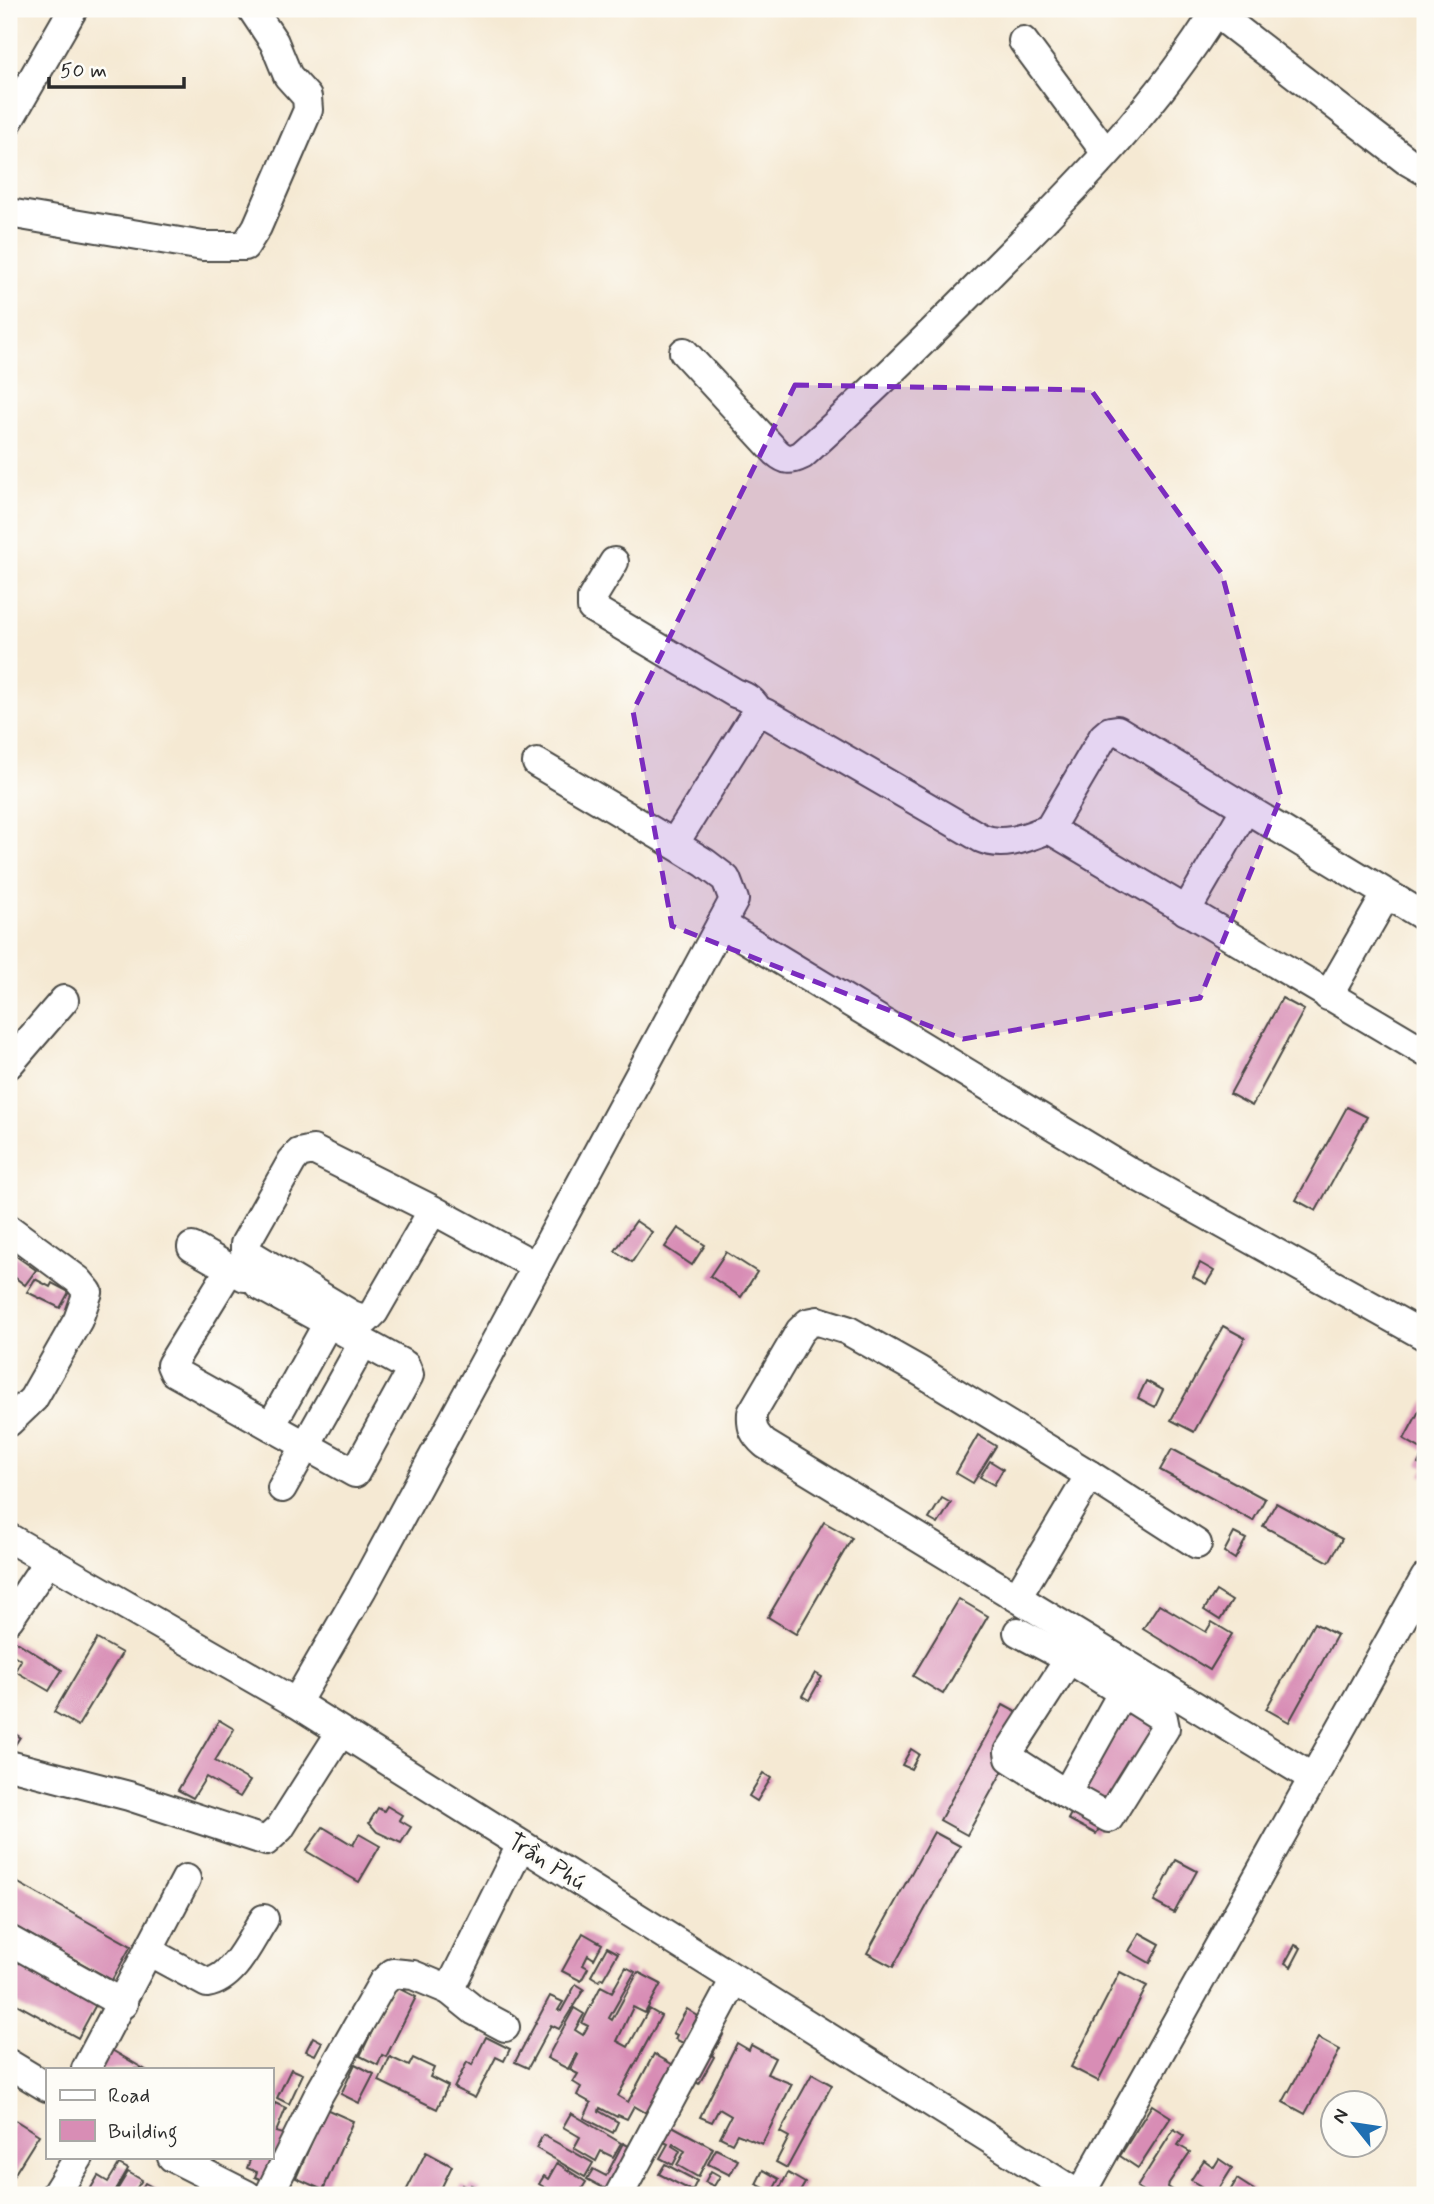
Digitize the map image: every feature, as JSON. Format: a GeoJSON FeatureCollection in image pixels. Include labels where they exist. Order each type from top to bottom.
{"type":"FeatureCollection","features":[{"type":"Feature","properties":{"kind":"street"},"geometry":{"type":"LineString","coordinates":[[9,120],[73,9]]}},
{"type":"Feature","properties":{"kind":"street"},"geometry":{"type":"LineString","coordinates":[[9,213],[203,246],[245,246],[257,227],[308,110],[309,102],[304,92],[288,76],[274,43],[252,9]]}},
{"type":"Feature","properties":{"kind":"street"},"geometry":{"type":"LineString","coordinates":[[684,352],[776,452],[784,459],[793,460],[817,441],[971,293],[1059,204],[1173,73],[1216,10],[1406,160],[1425,171]]}},
{"type":"Feature","properties":{"kind":"street"},"geometry":{"type":"LineString","coordinates":[[1023,41],[1106,153]]}},
{"type":"Feature","properties":{"kind":"street"},"geometry":{"type":"LineString","coordinates":[[614,562],[592,598],[592,608],[752,701],[759,713]]}},
{"type":"Feature","properties":{"kind":"street"},"geometry":{"type":"LineString","coordinates":[[674,844],[751,720],[759,713],[765,713],[990,842],[1012,841],[1049,829],[1103,737],[1117,730],[1425,918]]}},
{"type":"Feature","properties":{"kind":"street"},"geometry":{"type":"LineString","coordinates":[[296,1703],[362,1589],[734,900],[726,879],[705,863],[537,763]]}},
{"type":"Feature","properties":{"kind":"street"},"geometry":{"type":"LineString","coordinates":[[1186,911],[1246,808]]}},
{"type":"Feature","properties":{"kind":"street"},"geometry":{"type":"LineString","coordinates":[[1049,829],[1425,1052]]}},
{"type":"Feature","properties":{"kind":"street"},"geometry":{"type":"LineString","coordinates":[[1328,996],[1386,895]]}},
{"type":"Feature","properties":{"kind":"street"},"geometry":{"type":"LineString","coordinates":[[721,924],[1130,1171],[1425,1336]]}},
{"type":"Feature","properties":{"kind":"street"},"geometry":{"type":"LineString","coordinates":[[9,1064],[64,1000]]}},
{"type":"Feature","properties":{"kind":"street"},"geometry":{"type":"LineString","coordinates":[[230,1269],[171,1365],[174,1372],[355,1473],[409,1374],[405,1365],[265,1276],[245,1251],[245,1244],[292,1161],[299,1153],[313,1150],[433,1210],[536,1266]]}},
{"type":"Feature","properties":{"kind":"street"},"geometry":{"type":"LineString","coordinates":[[336,1320],[366,1320],[374,1312],[433,1210]]}},
{"type":"Feature","properties":{"kind":"street"},"geometry":{"type":"LineString","coordinates":[[9,1228],[78,1280],[88,1292],[78,1320],[33,1399],[9,1422]]}},
{"type":"Feature","properties":{"kind":"street"},"geometry":{"type":"LineString","coordinates":[[192,1247],[230,1269],[265,1276]]}},
{"type":"Feature","properties":{"kind":"street"},"geometry":{"type":"LineString","coordinates":[[271,1426],[336,1320]]}},
{"type":"Feature","properties":{"kind":"street"},"geometry":{"type":"LineString","coordinates":[[282,1488],[306,1446],[336,1320]]}},
{"type":"Feature","properties":{"kind":"street"},"geometry":{"type":"LineString","coordinates":[[1069,1659],[1009,1752],[1010,1758],[1109,1818],[1165,1728],[1163,1718],[1129,1682],[1017,1598],[765,1444],[754,1434],[751,1426],[752,1413],[800,1331],[808,1323],[828,1322],[847,1330],[918,1370],[1197,1544]]}},
{"type":"Feature","properties":{"kind":"street"},"geometry":{"type":"LineString","coordinates":[[1017,1598],[1090,1475]]}},
{"type":"Feature","properties":{"kind":"street","name":"Trần Phú"},"geometry":{"type":"LineString","coordinates":[[9,1538],[296,1703],[1080,2195]]}},
{"type":"Feature","properties":{"kind":"street"},"geometry":{"type":"LineString","coordinates":[[9,1619],[49,1560]]}},
{"type":"Feature","properties":{"kind":"street"},"geometry":{"type":"LineString","coordinates":[[1080,2195],[1425,1578]]}},
{"type":"Feature","properties":{"kind":"street"},"geometry":{"type":"LineString","coordinates":[[1018,1632],[1069,1659],[1129,1682],[1314,1778]]}},
{"type":"Feature","properties":{"kind":"street"},"geometry":{"type":"LineString","coordinates":[[1066,1794],[1129,1682]]}},
{"type":"Feature","properties":{"kind":"street"},"geometry":{"type":"LineString","coordinates":[[9,1765],[129,1796],[266,1841],[280,1828],[341,1732]]}},
{"type":"Feature","properties":{"kind":"street"},"geometry":{"type":"LineString","coordinates":[[449,1990],[521,1845]]}},
{"type":"Feature","properties":{"kind":"street"},"geometry":{"type":"LineString","coordinates":[[87,2068],[186,1879]]}},
{"type":"Feature","properties":{"kind":"street"},"geometry":{"type":"LineString","coordinates":[[148,1951],[207,1983],[218,1981],[235,1964],[264,1919]]}},
{"type":"Feature","properties":{"kind":"street"},"geometry":{"type":"LineString","coordinates":[[9,1940],[122,2004]]}},
{"type":"Feature","properties":{"kind":"street"},"geometry":{"type":"LineString","coordinates":[[269,2195],[319,2094],[383,1982],[393,1973],[413,1975],[449,1990],[475,2011],[505,2027]]}},
{"type":"Feature","properties":{"kind":"street"},"geometry":{"type":"LineString","coordinates":[[619,2195],[735,1979]]}},
{"type":"Feature","properties":{"kind":"street"},"geometry":{"type":"LineString","coordinates":[[9,2064],[46,2086]]}},
{"type":"Feature","properties":{"kind":"street"},"geometry":{"type":"LineString","coordinates":[[55,2195],[78,2158]]}},
{"type":"Feature","properties":{"kind":"street"},"geometry":{"type":"LineString","coordinates":[[174,2158],[247,2195]]}},
{"type":"Feature","properties":{"kind":"highlighted area"},"geometry":{"type":"Polygon","coordinates":[[[795,385],[1091,390],[1222,574],[1281,797],[1200,998],[963,1039],[672,926],[633,711],[795,385]]]}},
{"type":"Feature","properties":{"kind":"building"},"geometry":{"type":"Polygon","coordinates":[[[1282,998],[1304,1010],[1252,1106],[1230,1094],[1282,998]]]}},
{"type":"Feature","properties":{"kind":"building"},"geometry":{"type":"Polygon","coordinates":[[[1347,1107],[1367,1117],[1316,1211],[1296,1200],[1347,1107]]]}},
{"type":"Feature","properties":{"kind":"building"},"geometry":{"type":"Polygon","coordinates":[[[636,1221],[652,1232],[632,1262],[615,1251],[636,1221]]]}},
{"type":"Feature","properties":{"kind":"building"},"geometry":{"type":"Polygon","coordinates":[[[678,1228],[705,1245],[692,1265],[665,1247],[678,1228]]]}},
{"type":"Feature","properties":{"kind":"building"},"geometry":{"type":"Polygon","coordinates":[[[726,1252],[757,1272],[741,1297],[710,1276],[726,1252]]]}},
{"type":"Feature","properties":{"kind":"building"},"geometry":{"type":"Polygon","coordinates":[[[13,1254],[36,1270],[25,1285],[9,1273],[9,1260],[13,1254]]]}},
{"type":"Feature","properties":{"kind":"building"},"geometry":{"type":"Polygon","coordinates":[[[1200,1263],[1214,1271],[1206,1284],[1193,1277],[1200,1263]]]}},
{"type":"Feature","properties":{"kind":"building"},"geometry":{"type":"Polygon","coordinates":[[[35,1279],[50,1287],[52,1283],[69,1292],[60,1308],[27,1292],[35,1279]]]}},
{"type":"Feature","properties":{"kind":"building"},"geometry":{"type":"Polygon","coordinates":[[[1223,1326],[1245,1338],[1194,1432],[1171,1420],[1223,1326]]]}},
{"type":"Feature","properties":{"kind":"building"},"geometry":{"type":"Polygon","coordinates":[[[1146,1381],[1163,1390],[1155,1407],[1138,1398],[1146,1381]]]}},
{"type":"Feature","properties":{"kind":"building"},"geometry":{"type":"Polygon","coordinates":[[[1425,1400],[1425,1451],[1404,1439],[1425,1400]]]}},
{"type":"Feature","properties":{"kind":"building"},"geometry":{"type":"Polygon","coordinates":[[[978,1435],[996,1446],[973,1483],[956,1473],[978,1435]]]}},
{"type":"Feature","properties":{"kind":"building"},"geometry":{"type":"Polygon","coordinates":[[[1172,1449],[1265,1499],[1253,1521],[1160,1470],[1172,1449]]]}},
{"type":"Feature","properties":{"kind":"building"},"geometry":{"type":"Polygon","coordinates":[[[1422,1455],[1425,1456],[1425,1467],[1418,1464],[1422,1455]]]}},
{"type":"Feature","properties":{"kind":"building"},"geometry":{"type":"Polygon","coordinates":[[[990,1461],[1003,1469],[994,1485],[980,1477],[990,1461]]]}},
{"type":"Feature","properties":{"kind":"building"},"geometry":{"type":"Polygon","coordinates":[[[942,1498],[951,1503],[938,1524],[929,1519],[942,1498]]]}},
{"type":"Feature","properties":{"kind":"building"},"geometry":{"type":"Polygon","coordinates":[[[1276,1503],[1342,1539],[1329,1562],[1263,1526],[1276,1503]]]}},
{"type":"Feature","properties":{"kind":"building"},"geometry":{"type":"Polygon","coordinates":[[[824,1522],[852,1538],[796,1634],[768,1617],[824,1522]]]}},
{"type":"Feature","properties":{"kind":"building"},"geometry":{"type":"Polygon","coordinates":[[[1234,1533],[1246,1539],[1235,1559],[1224,1552],[1234,1533]]]}},
{"type":"Feature","properties":{"kind":"building"},"geometry":{"type":"Polygon","coordinates":[[[1216,1591],[1232,1601],[1220,1620],[1204,1610],[1216,1591]]]}},
{"type":"Feature","properties":{"kind":"building"},"geometry":{"type":"Polygon","coordinates":[[[959,1599],[988,1616],[943,1694],[913,1676],[959,1599]]]}},
{"type":"Feature","properties":{"kind":"building"},"geometry":{"type":"Polygon","coordinates":[[[1159,1604],[1206,1632],[1212,1622],[1232,1634],[1210,1670],[1143,1629],[1159,1604]]]}},
{"type":"Feature","properties":{"kind":"building"},"geometry":{"type":"Polygon","coordinates":[[[1314,1623],[1337,1635],[1289,1722],[1266,1709],[1314,1623]]]}},
{"type":"Feature","properties":{"kind":"building"},"geometry":{"type":"Polygon","coordinates":[[[9,1637],[62,1670],[49,1691],[15,1671],[21,1660],[9,1652],[9,1637]]]}},
{"type":"Feature","properties":{"kind":"building"},"geometry":{"type":"Polygon","coordinates":[[[97,1639],[122,1653],[78,1726],[54,1712],[97,1639]]]}},
{"type":"Feature","properties":{"kind":"building"},"geometry":{"type":"Polygon","coordinates":[[[815,1673],[822,1677],[809,1700],[802,1696],[815,1673]]]}},
{"type":"Feature","properties":{"kind":"building"},"geometry":{"type":"Polygon","coordinates":[[[1134,1700],[1162,1716],[1096,1834],[1068,1819],[1134,1700]]]}},
{"type":"Feature","properties":{"kind":"building"},"geometry":{"type":"Polygon","coordinates":[[[1003,1705],[1031,1720],[967,1835],[940,1820],[1003,1705]]]}},
{"type":"Feature","properties":{"kind":"building"},"geometry":{"type":"Polygon","coordinates":[[[219,1720],[234,1729],[215,1761],[250,1781],[240,1797],[206,1777],[193,1798],[178,1790],[219,1720]]]}},
{"type":"Feature","properties":{"kind":"building"},"geometry":{"type":"Polygon","coordinates":[[[9,1730],[20,1737],[13,1748],[9,1745],[9,1730]]]}},
{"type":"Feature","properties":{"kind":"building"},"geometry":{"type":"Polygon","coordinates":[[[911,1749],[919,1754],[911,1769],[902,1765],[911,1749]]]}},
{"type":"Feature","properties":{"kind":"building"},"geometry":{"type":"Polygon","coordinates":[[[763,1773],[771,1778],[757,1801],[749,1796],[763,1773]]]}},
{"type":"Feature","properties":{"kind":"building"},"geometry":{"type":"Polygon","coordinates":[[[387,1806],[402,1815],[399,1820],[411,1827],[401,1843],[377,1832],[369,1823],[378,1808],[384,1811],[387,1806]]]}},
{"type":"Feature","properties":{"kind":"building"},"geometry":{"type":"Polygon","coordinates":[[[323,1827],[353,1845],[359,1834],[380,1846],[359,1882],[306,1851],[323,1827]]]}},
{"type":"Feature","properties":{"kind":"building"},"geometry":{"type":"Polygon","coordinates":[[[934,1832],[960,1846],[893,1967],[867,1953],[934,1832]]]}},
{"type":"Feature","properties":{"kind":"building"},"geometry":{"type":"Polygon","coordinates":[[[1176,1860],[1197,1871],[1174,1913],[1154,1902],[1176,1860]]]}},
{"type":"Feature","properties":{"kind":"building"},"geometry":{"type":"Polygon","coordinates":[[[13,1880],[131,1946],[112,1980],[9,1923],[9,1888],[13,1880]]]}},
{"type":"Feature","properties":{"kind":"building"},"geometry":{"type":"Polygon","coordinates":[[[583,1933],[602,1944],[594,1959],[588,1955],[583,1965],[588,1968],[581,1981],[562,1971],[583,1933]]]}},
{"type":"Feature","properties":{"kind":"building"},"geometry":{"type":"Polygon","coordinates":[[[1140,1933],[1160,1944],[1150,1963],[1129,1951],[1140,1933]]]}},
{"type":"Feature","properties":{"kind":"building"},"geometry":{"type":"Polygon","coordinates":[[[1295,1945],[1301,1948],[1291,1967],[1285,1963],[1295,1945]]]}},
{"type":"Feature","properties":{"kind":"building"},"geometry":{"type":"Polygon","coordinates":[[[607,1947],[618,1953],[603,1979],[599,1981],[591,1976],[607,1947]]]}},
{"type":"Feature","properties":{"kind":"building"},"geometry":{"type":"Polygon","coordinates":[[[9,1950],[99,1999],[78,2038],[9,2000],[9,1950]]]}},
{"type":"Feature","properties":{"kind":"building"},"geometry":{"type":"Polygon","coordinates":[[[626,1967],[635,1972],[609,2018],[612,2020],[638,1972],[661,1984],[645,2013],[633,2007],[617,2041],[628,2047],[649,2009],[661,2016],[618,2096],[628,2102],[654,2054],[675,2066],[648,2114],[634,2106],[627,2119],[600,2108],[599,2111],[618,2122],[613,2133],[584,2118],[591,2103],[577,2095],[581,2087],[573,2082],[578,2074],[570,2070],[578,2055],[576,2054],[568,2069],[547,2058],[574,2008],[584,2014],[575,2030],[583,2035],[588,2026],[582,2023],[601,1986],[612,1992],[626,1967]]]}},
{"type":"Feature","properties":{"kind":"building"},"geometry":{"type":"Polygon","coordinates":[[[1120,1972],[1147,1986],[1098,2081],[1071,2067],[1120,1972]]]}},
{"type":"Feature","properties":{"kind":"building"},"geometry":{"type":"Polygon","coordinates":[[[576,1984],[584,1989],[559,2029],[551,2025],[528,2068],[515,2062],[550,1996],[563,2002],[558,2010],[561,2011],[576,1984]]]}},
{"type":"Feature","properties":{"kind":"building"},"geometry":{"type":"Polygon","coordinates":[[[394,1986],[416,1997],[386,2057],[382,2055],[378,2065],[360,2056],[394,1986]]]}},
{"type":"Feature","properties":{"kind":"building"},"geometry":{"type":"Polygon","coordinates":[[[687,2009],[698,2016],[683,2043],[675,2039],[677,2035],[673,2033],[687,2009]]]}},
{"type":"Feature","properties":{"kind":"building"},"geometry":{"type":"Polygon","coordinates":[[[715,2031],[723,2035],[699,2084],[686,2077],[715,2031]]]}},
{"type":"Feature","properties":{"kind":"building"},"geometry":{"type":"Polygon","coordinates":[[[313,2037],[322,2042],[315,2055],[306,2051],[313,2037]]]}},
{"type":"Feature","properties":{"kind":"building"},"geometry":{"type":"Polygon","coordinates":[[[486,2037],[510,2049],[504,2061],[496,2057],[475,2098],[454,2088],[467,2062],[472,2065],[486,2037]]]}},
{"type":"Feature","properties":{"kind":"building"},"geometry":{"type":"Polygon","coordinates":[[[1318,2038],[1340,2050],[1305,2114],[1283,2102],[1318,2038]]]}},
{"type":"Feature","properties":{"kind":"building"},"geometry":{"type":"Polygon","coordinates":[[[737,2043],[749,2050],[751,2045],[775,2058],[767,2074],[792,2084],[762,2144],[737,2134],[732,2143],[720,2137],[731,2116],[719,2109],[712,2122],[700,2117],[737,2043]]]}},
{"type":"Feature","properties":{"kind":"building"},"geometry":{"type":"Polygon","coordinates":[[[110,2049],[142,2068],[99,2068],[110,2049]]]}},
{"type":"Feature","properties":{"kind":"building"},"geometry":{"type":"Polygon","coordinates":[[[390,2057],[409,2066],[413,2058],[434,2068],[430,2077],[448,2086],[437,2109],[379,2081],[390,2057]]]}},
{"type":"Feature","properties":{"kind":"building"},"geometry":{"type":"Polygon","coordinates":[[[355,2064],[374,2074],[359,2103],[341,2094],[355,2064]]]}},
{"type":"Feature","properties":{"kind":"building"},"geometry":{"type":"Polygon","coordinates":[[[291,2069],[303,2074],[289,2104],[277,2098],[291,2069]]]}},
{"type":"Feature","properties":{"kind":"building"},"geometry":{"type":"Polygon","coordinates":[[[812,2074],[832,2085],[787,2168],[776,2162],[789,2137],[780,2132],[812,2074]]]}},
{"type":"Feature","properties":{"kind":"building"},"geometry":{"type":"Polygon","coordinates":[[[275,2103],[286,2108],[276,2132],[286,2135],[267,2182],[255,2177],[257,2172],[247,2168],[250,2160],[245,2158],[273,2158],[275,2103]]]}},
{"type":"Feature","properties":{"kind":"building"},"geometry":{"type":"Polygon","coordinates":[[[1152,2105],[1171,2117],[1138,2168],[1120,2156],[1152,2105]]]}},
{"type":"Feature","properties":{"kind":"building"},"geometry":{"type":"Polygon","coordinates":[[[326,2109],[353,2121],[323,2190],[296,2178],[326,2109]]]}},
{"type":"Feature","properties":{"kind":"building"},"geometry":{"type":"Polygon","coordinates":[[[571,2113],[621,2143],[613,2157],[601,2151],[596,2161],[574,2148],[580,2137],[563,2127],[571,2113]]]}},
{"type":"Feature","properties":{"kind":"building"},"geometry":{"type":"Polygon","coordinates":[[[15,2120],[39,2135],[9,2183],[9,2130],[15,2120]]]}},
{"type":"Feature","properties":{"kind":"building"},"geometry":{"type":"Polygon","coordinates":[[[663,2121],[713,2148],[698,2177],[677,2165],[685,2151],[673,2144],[672,2146],[680,2151],[673,2165],[660,2158],[668,2144],[654,2137],[663,2121]]]}},
{"type":"Feature","properties":{"kind":"building"},"geometry":{"type":"Polygon","coordinates":[[[1174,2129],[1184,2136],[1178,2145],[1190,2152],[1169,2183],[1168,2187],[1177,2193],[1151,2195],[1137,2187],[1174,2129]]]}},
{"type":"Feature","properties":{"kind":"building"},"geometry":{"type":"Polygon","coordinates":[[[543,2135],[593,2163],[585,2177],[536,2148],[543,2135]]]}},
{"type":"Feature","properties":{"kind":"building"},"geometry":{"type":"Polygon","coordinates":[[[623,2143],[634,2149],[611,2192],[587,2179],[593,2169],[606,2176],[623,2143]]]}},
{"type":"Feature","properties":{"kind":"building"},"geometry":{"type":"Polygon","coordinates":[[[716,2149],[738,2160],[730,2175],[708,2164],[716,2149]]]}},
{"type":"Feature","properties":{"kind":"building"},"geometry":{"type":"Polygon","coordinates":[[[426,2152],[452,2166],[438,2195],[404,2195],[426,2152]]]}},
{"type":"Feature","properties":{"kind":"building"},"geometry":{"type":"Polygon","coordinates":[[[1219,2159],[1232,2168],[1215,2195],[1191,2180],[1204,2160],[1214,2167],[1219,2159]]]}},
{"type":"Feature","properties":{"kind":"building"},"geometry":{"type":"Polygon","coordinates":[[[557,2163],[586,2182],[578,2195],[573,2192],[571,2195],[552,2195],[554,2193],[539,2184],[544,2176],[548,2179],[557,2163]]]}},
{"type":"Feature","properties":{"kind":"building"},"geometry":{"type":"Polygon","coordinates":[[[119,2164],[128,2169],[113,2195],[88,2193],[98,2176],[108,2182],[119,2164]]]}},
{"type":"Feature","properties":{"kind":"building"},"geometry":{"type":"Polygon","coordinates":[[[665,2164],[697,2181],[692,2191],[659,2174],[665,2164]]]}},
{"type":"Feature","properties":{"kind":"building"},"geometry":{"type":"Polygon","coordinates":[[[763,2170],[779,2179],[772,2192],[756,2184],[763,2170]]]}},
{"type":"Feature","properties":{"kind":"building"},"geometry":{"type":"Polygon","coordinates":[[[711,2171],[720,2176],[714,2186],[705,2182],[711,2171]]]}},
{"type":"Feature","properties":{"kind":"building"},"geometry":{"type":"Polygon","coordinates":[[[128,2172],[142,2180],[132,2195],[114,2195],[128,2172]]]}},
{"type":"Feature","properties":{"kind":"building"},"geometry":{"type":"Polygon","coordinates":[[[788,2173],[805,2183],[798,2195],[776,2195],[788,2173]]]}},
{"type":"Feature","properties":{"kind":"building"},"geometry":{"type":"Polygon","coordinates":[[[1237,2179],[1254,2190],[1250,2195],[1237,2195],[1230,2191],[1237,2179]]]}},
{"type":"Feature","properties":{"kind":"building"},"geometry":{"type":"Polygon","coordinates":[[[145,2183],[163,2193],[162,2195],[138,2195],[145,2183]]]}},
{"type":"Feature","properties":{"kind":"building"},"geometry":{"type":"Polygon","coordinates":[[[462,2185],[469,2189],[471,2185],[480,2189],[477,2195],[456,2195],[462,2185]]]}}]}
